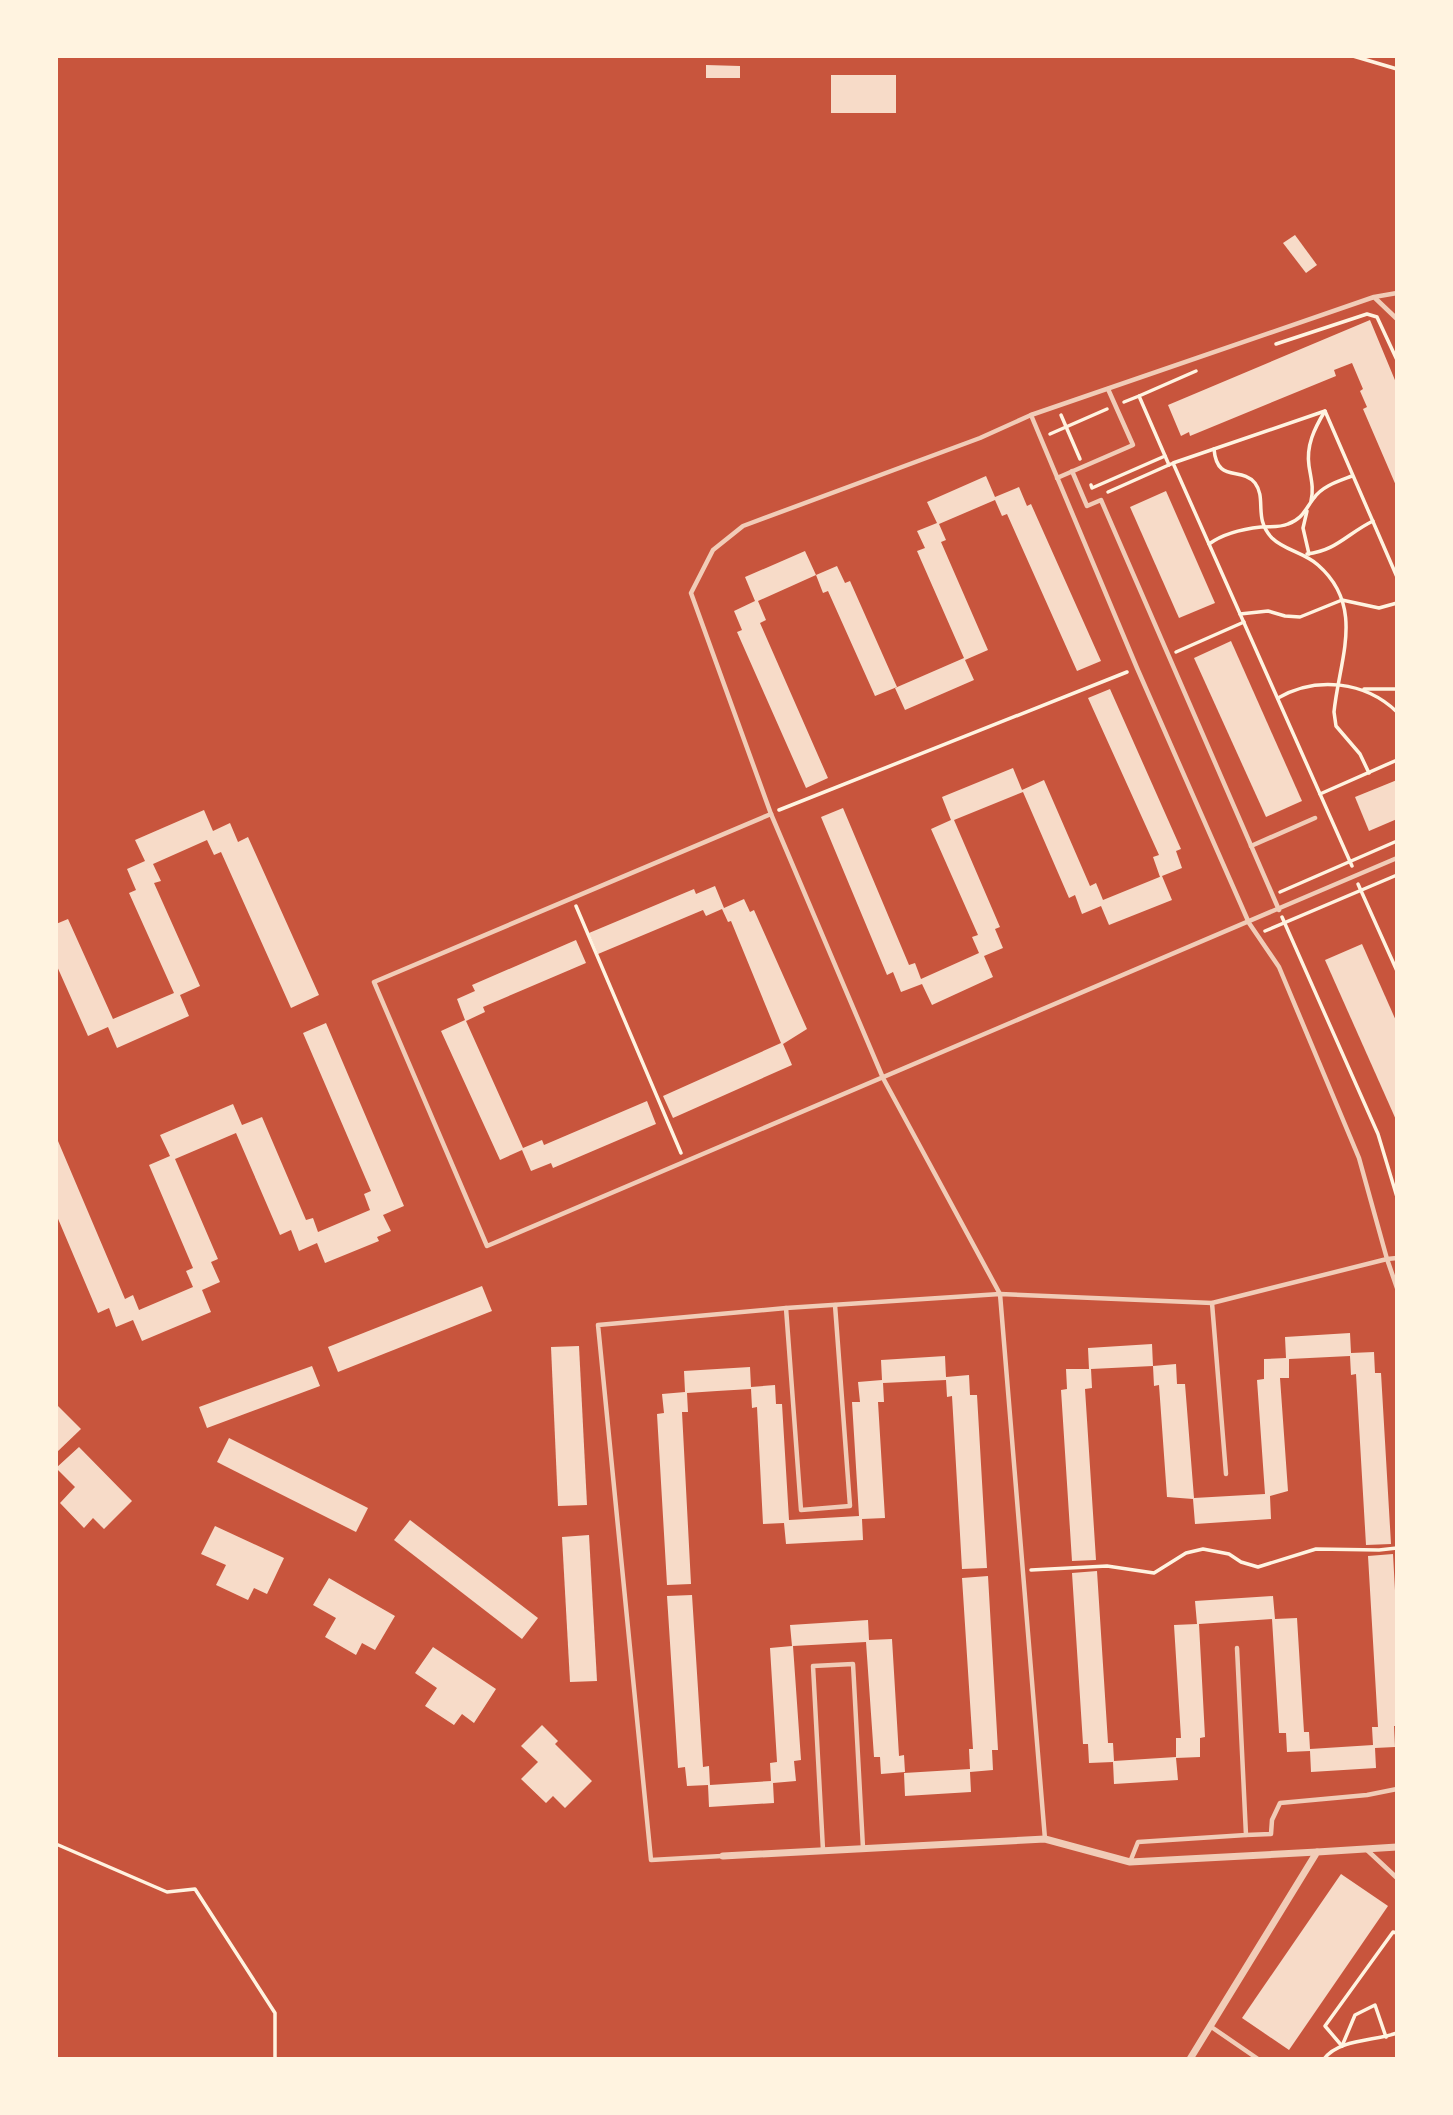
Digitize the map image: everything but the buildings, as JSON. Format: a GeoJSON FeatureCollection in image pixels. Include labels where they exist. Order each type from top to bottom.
{"type":"FeatureCollection","features":[{"type":"Feature","properties":{"kind":"street"},"geometry":{"type":"LineString","coordinates":[[723,1856],[1045,1839],[1130,1863],[1397,1847]]}},
{"type":"Feature","properties":{"kind":"street"},"geometry":{"type":"LineString","coordinates":[[1190,2059],[1317,1852]]}},
{"type":"Feature","properties":{"kind":"lane"},"geometry":{"type":"LineString","coordinates":[[1045,1839],[1000,1294],[883,1078],[771,814],[691,593],[713,550],[743,526],[980,438],[1031,415],[1374,297],[1397,292]]}},
{"type":"Feature","properties":{"kind":"lane"},"geometry":{"type":"LineString","coordinates":[[1374,297],[1397,319]]}},
{"type":"Feature","properties":{"kind":"lane"},"geometry":{"type":"LineString","coordinates":[[1057,478],[1133,445],[1108,389]]}},
{"type":"Feature","properties":{"kind":"lane"},"geometry":{"type":"LineString","coordinates":[[1031,415],[1137,668],[1249,923],[1279,967],[1359,1158],[1397,1288]]}},
{"type":"Feature","properties":{"kind":"lane"},"geometry":{"type":"LineString","coordinates":[[1072,471],[1087,506],[1101,500],[1279,910]]}},
{"type":"Feature","properties":{"kind":"lane"},"geometry":{"type":"LineString","coordinates":[[771,814],[374,982],[486,1246],[1397,858]]}},
{"type":"Feature","properties":{"kind":"lane"},"geometry":{"type":"LineString","coordinates":[[1251,846],[1315,818]]}},
{"type":"Feature","properties":{"kind":"lane"},"geometry":{"type":"LineString","coordinates":[[723,1856],[650,1860],[598,1325],[786,1308],[1000,1294],[1212,1303],[1397,1258]]}},
{"type":"Feature","properties":{"kind":"lane"},"geometry":{"type":"LineString","coordinates":[[1212,1303],[1226,1474]]}},
{"type":"Feature","properties":{"kind":"lane"},"geometry":{"type":"LineString","coordinates":[[786,1308],[801,1510],[850,1506],[835,1305]]}},
{"type":"Feature","properties":{"kind":"lane"},"geometry":{"type":"LineString","coordinates":[[1237,1648],[1246,1835]]}},
{"type":"Feature","properties":{"kind":"lane"},"geometry":{"type":"LineString","coordinates":[[823,1850],[813,1666],[853,1664],[863,1848]]}},
{"type":"Feature","properties":{"kind":"lane"},"geometry":{"type":"LineString","coordinates":[[1130,1863],[1138,1842],[1271,1834],[1272,1820],[1280,1803],[1367,1795],[1397,1789]]}},
{"type":"Feature","properties":{"kind":"lane"},"geometry":{"type":"LineString","coordinates":[[1366,1850],[1397,1878]]}},
{"type":"Feature","properties":{"kind":"lane"},"geometry":{"type":"LineString","coordinates":[[1210,2025],[1258,2059]]}},
{"type":"Feature","properties":{"kind":"path"},"geometry":{"type":"LineString","coordinates":[[1353,56],[1397,69]]}},
{"type":"Feature","properties":{"kind":"path"},"geometry":{"type":"LineString","coordinates":[[1267,347],[1367,314],[1377,317],[1397,360]]}},
{"type":"Feature","properties":{"kind":"path"},"geometry":{"type":"LineString","coordinates":[[1040,438],[1204,368]]}},
{"type":"Feature","properties":{"kind":"path"},"geometry":{"type":"LineString","coordinates":[[1139,396],[1209,544],[1320,794],[1397,760]]}},
{"type":"Feature","properties":{"kind":"path"},"geometry":{"type":"LineString","coordinates":[[1101,500],[1107,492],[1171,464],[1325,411]]}},
{"type":"Feature","properties":{"kind":"path"},"geometry":{"type":"LineString","coordinates":[[1325,411],[1397,577]]}},
{"type":"Feature","properties":{"kind":"path"},"geometry":{"type":"LineString","coordinates":[[1306,554],[1303,528],[1313,489],[1308,451],[1316,426],[1325,411]]}},
{"type":"Feature","properties":{"kind":"path"},"geometry":{"type":"LineString","coordinates":[[1214,449],[1214,458],[1229,474],[1249,477],[1256,485],[1260,494],[1263,527],[1274,540],[1306,554],[1320,566],[1332,580],[1342,600],[1348,633],[1334,712],[1336,726],[1360,754],[1369,773]]}},
{"type":"Feature","properties":{"kind":"path"},"geometry":{"type":"LineString","coordinates":[[1209,544],[1229,533],[1290,524],[1301,517],[1322,490],[1353,475]]}},
{"type":"Feature","properties":{"kind":"path"},"geometry":{"type":"LineString","coordinates":[[1306,554],[1334,548],[1357,528],[1373,521]]}},
{"type":"Feature","properties":{"kind":"path"},"geometry":{"type":"LineString","coordinates":[[1240,614],[1268,611],[1300,617],[1342,600],[1379,608],[1397,603]]}},
{"type":"Feature","properties":{"kind":"path"},"geometry":{"type":"LineString","coordinates":[[1168,656],[1244,622]]}},
{"type":"Feature","properties":{"kind":"path"},"geometry":{"type":"LineString","coordinates":[[771,814],[1137,668]]}},
{"type":"Feature","properties":{"kind":"path"},"geometry":{"type":"LineString","coordinates":[[1278,698],[1310,685],[1397,689]]}},
{"type":"Feature","properties":{"kind":"path"},"geometry":{"type":"LineString","coordinates":[[1357,688],[1376,696],[1397,712]]}},
{"type":"Feature","properties":{"kind":"path"},"geometry":{"type":"LineString","coordinates":[[1272,895],[1397,841]]}},
{"type":"Feature","properties":{"kind":"path"},"geometry":{"type":"LineString","coordinates":[[1257,934],[1397,875]]}},
{"type":"Feature","properties":{"kind":"path"},"geometry":{"type":"LineString","coordinates":[[572,898],[685,1162]]}},
{"type":"Feature","properties":{"kind":"path"},"geometry":{"type":"LineString","coordinates":[[1279,910],[1378,1134],[1397,1196]]}},
{"type":"Feature","properties":{"kind":"path"},"geometry":{"type":"LineString","coordinates":[[1391,959],[1397,957]]}},
{"type":"Feature","properties":{"kind":"path"},"geometry":{"type":"LineString","coordinates":[[1023,1570],[1107,1566],[1154,1573],[1186,1553],[1203,1549],[1229,1554],[1241,1562],[1258,1567],[1316,1549],[1397,1548]]}},
{"type":"Feature","properties":{"kind":"path"},"geometry":{"type":"LineString","coordinates":[[56,1844],[167,1892],[195,1889],[275,2013],[273,2059]]}},
{"type":"Feature","properties":{"kind":"path"},"geometry":{"type":"LineString","coordinates":[[1342,2046],[1325,2026],[1393,1932],[1397,1933]]}},
{"type":"Feature","properties":{"kind":"path"},"geometry":{"type":"LineString","coordinates":[[1342,2046],[1355,2015],[1375,2005],[1386,2037]]}},
{"type":"Feature","properties":{"kind":"path"},"geometry":{"type":"LineString","coordinates":[[1324,2059],[1342,2046],[1397,2034]]}}]}
